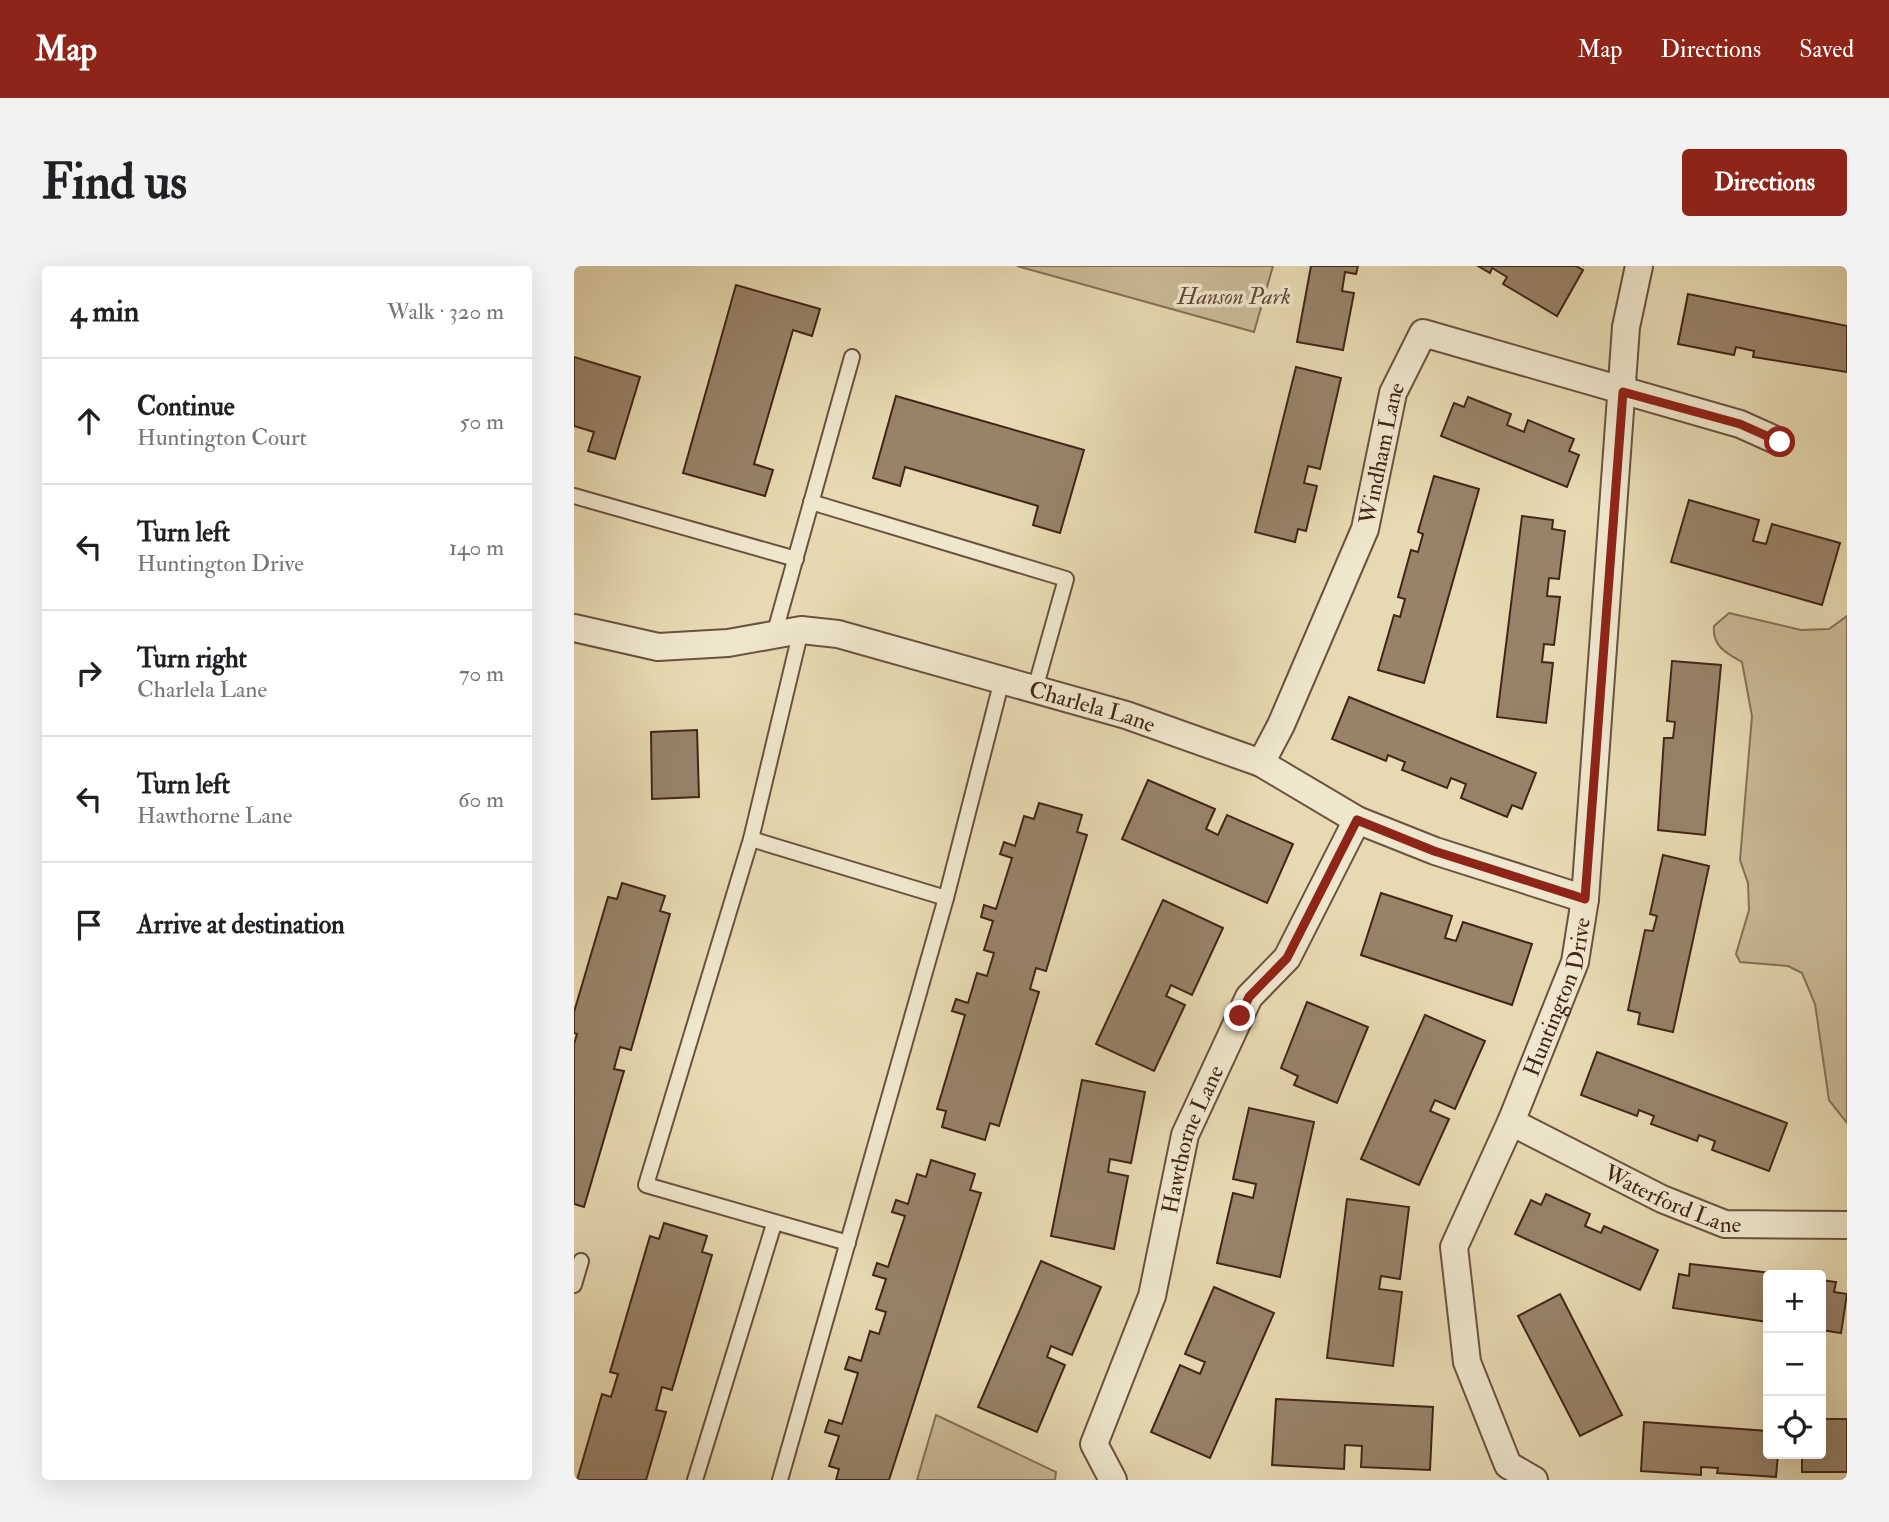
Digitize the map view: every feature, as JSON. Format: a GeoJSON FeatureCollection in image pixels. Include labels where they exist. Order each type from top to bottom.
{"type":"FeatureCollection","features":[{"type":"Feature","properties":{"kind":"street","name":"Huntington Drive"},"geometry":{"type":"LineString","coordinates":[[1534,1480],[1503,1473],[1467,1362],[1454,1247],[1511,1122],[1575,962],[1585,899],[1626,327],[1639,266]]}},
{"type":"Feature","properties":{"kind":"street","name":"Windham Lane"},"geometry":{"type":"LineString","coordinates":[[1261,763],[1281,725],[1365,529],[1393,393],[1423,333],[1623,392]]}},
{"type":"Feature","properties":{"kind":"street"},"geometry":{"type":"LineString","coordinates":[[1623,392],[1740,424],[1780,442]]}},
{"type":"Feature","properties":{"kind":"street","name":"Charlela Lane"},"geometry":{"type":"LineString","coordinates":[[575,630],[658,647],[728,643],[801,630],[838,634],[1126,715],[1261,763],[1357,820],[1434,851],[1585,899]]}},
{"type":"Feature","properties":{"kind":"street","name":"Hawthorne Lane"},"geometry":{"type":"LineString","coordinates":[[1113,1480],[1094,1444],[1152,1296],[1185,1135],[1249,997],[1287,958],[1357,820]]}},
{"type":"Feature","properties":{"kind":"street","name":"Waterford Lane"},"geometry":{"type":"LineString","coordinates":[[1511,1122],[1662,1199],[1725,1224],[1847,1224]]}},
{"type":"Feature","properties":{"kind":"lane"},"geometry":{"type":"LineString","coordinates":[[774,635],[852,357]]}},
{"type":"Feature","properties":{"kind":"lane"},"geometry":{"type":"LineString","coordinates":[[574,496],[796,559]]}},
{"type":"Feature","properties":{"kind":"lane"},"geometry":{"type":"LineString","coordinates":[[811,502],[1066,579],[1035,689]]}},
{"type":"Feature","properties":{"kind":"lane"},"geometry":{"type":"LineString","coordinates":[[801,630],[751,839],[646,1185],[774,1224],[848,1243]]}},
{"type":"Feature","properties":{"kind":"lane"},"geometry":{"type":"LineString","coordinates":[[780,1480],[946,898],[1002,680]]}},
{"type":"Feature","properties":{"kind":"lane"},"geometry":{"type":"LineString","coordinates":[[751,839],[946,898]]}},
{"type":"Feature","properties":{"kind":"lane"},"geometry":{"type":"LineString","coordinates":[[695,1480],[774,1224]]}},
{"type":"Feature","properties":{"kind":"lane"},"geometry":{"type":"LineString","coordinates":[[574,1285],[582,1261]]}},
{"type":"Feature","properties":{"kind":"green space","name":"Hanson Park"},"geometry":{"type":"Polygon","coordinates":[[[1017,266],[1273,266],[1254,332],[1017,266]]]}},
{"type":"Feature","properties":{"kind":"green space"},"geometry":{"type":"Polygon","coordinates":[[[1729,613],[1801,630],[1829,629],[1847,616],[1847,1123],[1829,1100],[1815,1004],[1802,973],[1788,966],[1740,962],[1736,954],[1749,910],[1748,883],[1740,860],[1752,716],[1742,662],[1726,652],[1715,639],[1714,626],[1729,613]]]}},
{"type":"Feature","properties":{"kind":"green space"},"geometry":{"type":"Polygon","coordinates":[[[936,1415],[1056,1472],[1055,1480],[917,1480],[936,1415]]]}},
{"type":"Feature","properties":{"kind":"building"},"geometry":{"type":"Polygon","coordinates":[[[1311,266],[1358,266],[1356,274],[1345,272],[1342,291],[1354,293],[1343,350],[1297,342],[1311,266]]]}},
{"type":"Feature","properties":{"kind":"building"},"geometry":{"type":"Polygon","coordinates":[[[1478,266],[1576,266],[1583,270],[1557,316],[1503,284],[1507,277],[1492,268],[1490,273],[1478,266]]]}},
{"type":"Feature","properties":{"kind":"building"},"geometry":{"type":"Polygon","coordinates":[[[736,285],[820,309],[812,336],[793,330],[754,464],[773,470],[765,496],[683,473],[736,285]]]}},
{"type":"Feature","properties":{"kind":"building"},"geometry":{"type":"Polygon","coordinates":[[[1688,294],[1847,326],[1847,372],[1753,357],[1754,351],[1736,347],[1734,355],[1678,344],[1688,294]]]}},
{"type":"Feature","properties":{"kind":"building"},"geometry":{"type":"Polygon","coordinates":[[[574,357],[640,377],[615,459],[588,451],[594,432],[574,426],[574,357]]]}},
{"type":"Feature","properties":{"kind":"building"},"geometry":{"type":"Polygon","coordinates":[[[1296,367],[1341,378],[1320,469],[1308,466],[1304,483],[1317,486],[1306,531],[1298,529],[1295,542],[1255,532],[1296,367]]]}},
{"type":"Feature","properties":{"kind":"building"},"geometry":{"type":"Polygon","coordinates":[[[896,396],[1084,450],[1060,533],[1033,525],[1038,506],[905,467],[900,486],[873,478],[896,396]]]}},
{"type":"Feature","properties":{"kind":"building"},"geometry":{"type":"Polygon","coordinates":[[[1468,397],[1511,414],[1507,425],[1524,432],[1528,420],[1574,439],[1569,451],[1579,455],[1567,487],[1441,436],[1454,403],[1464,407],[1468,397]]]}},
{"type":"Feature","properties":{"kind":"building"},"geometry":{"type":"Polygon","coordinates":[[[1434,476],[1479,489],[1424,683],[1378,670],[1394,615],[1400,617],[1405,599],[1398,597],[1411,550],[1418,552],[1423,534],[1418,532],[1434,476]]]}},
{"type":"Feature","properties":{"kind":"building"},"geometry":{"type":"Polygon","coordinates":[[[1689,500],[1759,520],[1753,541],[1766,544],[1772,524],[1840,543],[1822,605],[1671,562],[1689,500]]]}},
{"type":"Feature","properties":{"kind":"building"},"geometry":{"type":"Polygon","coordinates":[[[1522,516],[1553,520],[1552,529],[1565,531],[1559,579],[1549,578],[1547,596],[1560,597],[1554,645],[1544,644],[1542,662],[1553,663],[1546,723],[1497,717],[1522,516]]]}},
{"type":"Feature","properties":{"kind":"building"},"geometry":{"type":"Polygon","coordinates":[[[1672,661],[1721,665],[1705,835],[1658,830],[1664,738],[1673,738],[1675,722],[1667,721],[1672,661]]]}},
{"type":"Feature","properties":{"kind":"building"},"geometry":{"type":"Polygon","coordinates":[[[1349,697],[1536,773],[1522,809],[1512,805],[1507,817],[1461,798],[1466,784],[1451,778],[1447,788],[1402,770],[1405,762],[1388,755],[1386,761],[1332,739],[1349,697]]]}},
{"type":"Feature","properties":{"kind":"building"},"geometry":{"type":"Polygon","coordinates":[[[697,730],[699,797],[652,799],[651,732],[697,730]]]}},
{"type":"Feature","properties":{"kind":"building"},"geometry":{"type":"Polygon","coordinates":[[[1148,780],[1215,809],[1206,829],[1218,835],[1227,815],[1293,844],[1267,903],[1122,839],[1148,780]]]}},
{"type":"Feature","properties":{"kind":"building"},"geometry":{"type":"Polygon","coordinates":[[[1039,803],[1082,815],[1077,832],[1087,835],[1046,971],[1036,968],[1030,989],[1039,992],[999,1126],[990,1123],[985,1140],[942,1127],[946,1111],[937,1109],[965,1015],[952,1011],[956,999],[968,1003],[977,973],[987,976],[994,953],[984,950],[993,921],[981,917],[984,905],[996,909],[1012,858],[1000,854],[1004,842],[1015,846],[1024,816],[1034,819],[1039,803]]]}},
{"type":"Feature","properties":{"kind":"building"},"geometry":{"type":"Polygon","coordinates":[[[1663,855],[1709,866],[1673,1032],[1638,1024],[1640,1013],[1628,1010],[1645,930],[1653,931],[1657,916],[1650,914],[1663,855]]]}},
{"type":"Feature","properties":{"kind":"building"},"geometry":{"type":"Polygon","coordinates":[[[622,883],[665,896],[660,911],[670,914],[631,1050],[620,1047],[614,1069],[624,1071],[584,1207],[574,1204],[574,1044],[577,1034],[574,1033],[574,1012],[608,897],[617,899],[622,883]]]}},
{"type":"Feature","properties":{"kind":"building"},"geometry":{"type":"Polygon","coordinates":[[[1381,893],[1452,916],[1445,938],[1456,941],[1463,922],[1532,944],[1512,1005],[1361,955],[1381,893]]]}},
{"type":"Feature","properties":{"kind":"building"},"geometry":{"type":"Polygon","coordinates":[[[1163,900],[1223,928],[1192,995],[1171,985],[1166,996],[1185,1005],[1154,1071],[1096,1044],[1163,900]]]}},
{"type":"Feature","properties":{"kind":"building"},"geometry":{"type":"Polygon","coordinates":[[[1307,1002],[1368,1027],[1337,1103],[1294,1085],[1298,1076],[1281,1068],[1307,1002]]]}},
{"type":"Feature","properties":{"kind":"building"},"geometry":{"type":"Polygon","coordinates":[[[1425,1015],[1485,1041],[1455,1109],[1435,1100],[1430,1111],[1449,1119],[1419,1185],[1361,1159],[1425,1015]]]}},
{"type":"Feature","properties":{"kind":"building"},"geometry":{"type":"Polygon","coordinates":[[[1597,1052],[1787,1123],[1769,1171],[1712,1150],[1715,1141],[1699,1135],[1697,1141],[1651,1124],[1654,1116],[1639,1110],[1637,1116],[1581,1095],[1597,1052]]]}},
{"type":"Feature","properties":{"kind":"building"},"geometry":{"type":"Polygon","coordinates":[[[1082,1080],[1145,1092],[1131,1163],[1110,1159],[1108,1172],[1128,1176],[1114,1249],[1051,1236],[1082,1080]]]}},
{"type":"Feature","properties":{"kind":"building"},"geometry":{"type":"Polygon","coordinates":[[[1249,1108],[1314,1122],[1280,1277],[1217,1263],[1233,1193],[1253,1198],[1256,1184],[1233,1179],[1249,1108]]]}},
{"type":"Feature","properties":{"kind":"building"},"geometry":{"type":"Polygon","coordinates":[[[931,1160],[975,1174],[970,1190],[981,1193],[889,1480],[836,1480],[839,1469],[829,1466],[839,1436],[825,1432],[829,1420],[842,1424],[858,1373],[845,1369],[849,1357],[861,1361],[870,1331],[879,1334],[886,1312],[876,1309],[886,1279],[873,1275],[877,1263],[888,1267],[905,1216],[892,1212],[896,1200],[908,1204],[917,1174],[926,1177],[931,1160]]]}},
{"type":"Feature","properties":{"kind":"building"},"geometry":{"type":"Polygon","coordinates":[[[1546,1194],[1590,1214],[1585,1226],[1601,1233],[1604,1226],[1658,1250],[1640,1290],[1515,1234],[1531,1200],[1541,1205],[1546,1194]]]}},
{"type":"Feature","properties":{"kind":"building"},"geometry":{"type":"Polygon","coordinates":[[[1347,1199],[1409,1207],[1400,1279],[1381,1276],[1379,1289],[1402,1292],[1393,1366],[1327,1358],[1347,1199]]]}},
{"type":"Feature","properties":{"kind":"building"},"geometry":{"type":"Polygon","coordinates":[[[664,1223],[707,1236],[702,1252],[712,1255],[672,1390],[662,1387],[656,1410],[666,1412],[646,1480],[577,1480],[602,1394],[611,1397],[618,1374],[610,1372],[650,1236],[659,1239],[664,1223]]]}},
{"type":"Feature","properties":{"kind":"building"},"geometry":{"type":"Polygon","coordinates":[[[1041,1261],[1101,1287],[1072,1355],[1051,1346],[1047,1357],[1065,1365],[1037,1432],[978,1407],[1041,1261]]]}},
{"type":"Feature","properties":{"kind":"building"},"geometry":{"type":"Polygon","coordinates":[[[1690,1264],[1763,1272],[1763,1321],[1673,1308],[1679,1274],[1689,1276],[1690,1264]]]}},
{"type":"Feature","properties":{"kind":"building"},"geometry":{"type":"Polygon","coordinates":[[[1826,1281],[1836,1282],[1834,1292],[1847,1294],[1841,1333],[1826,1331],[1826,1281]]]}},
{"type":"Feature","properties":{"kind":"building"},"geometry":{"type":"Polygon","coordinates":[[[1214,1287],[1274,1313],[1210,1458],[1151,1432],[1180,1365],[1200,1374],[1205,1362],[1185,1354],[1214,1287]]]}},
{"type":"Feature","properties":{"kind":"building"},"geometry":{"type":"Polygon","coordinates":[[[1560,1294],[1622,1415],[1580,1436],[1518,1316],[1560,1294]]]}},
{"type":"Feature","properties":{"kind":"building"},"geometry":{"type":"Polygon","coordinates":[[[1276,1399],[1433,1407],[1430,1470],[1361,1467],[1362,1446],[1345,1445],[1344,1469],[1272,1465],[1276,1399]]]}},
{"type":"Feature","properties":{"kind":"building"},"geometry":{"type":"Polygon","coordinates":[[[1826,1419],[1847,1419],[1847,1472],[1802,1472],[1802,1459],[1826,1459],[1826,1419]]]}},
{"type":"Feature","properties":{"kind":"building"},"geometry":{"type":"Polygon","coordinates":[[[1644,1422],[1763,1431],[1763,1459],[1778,1459],[1776,1477],[1717,1473],[1718,1468],[1701,1467],[1701,1475],[1641,1471],[1644,1422]]]}},
{"type":"Feature","properties":{"kind":"route"},"geometry":{"type":"LineString","coordinates":[[1240,1016],[1249,997],[1287,958],[1357,820],[1434,851],[1562,894],[1585,899],[1623,392],[1740,424],[1780,442]]}}]}
